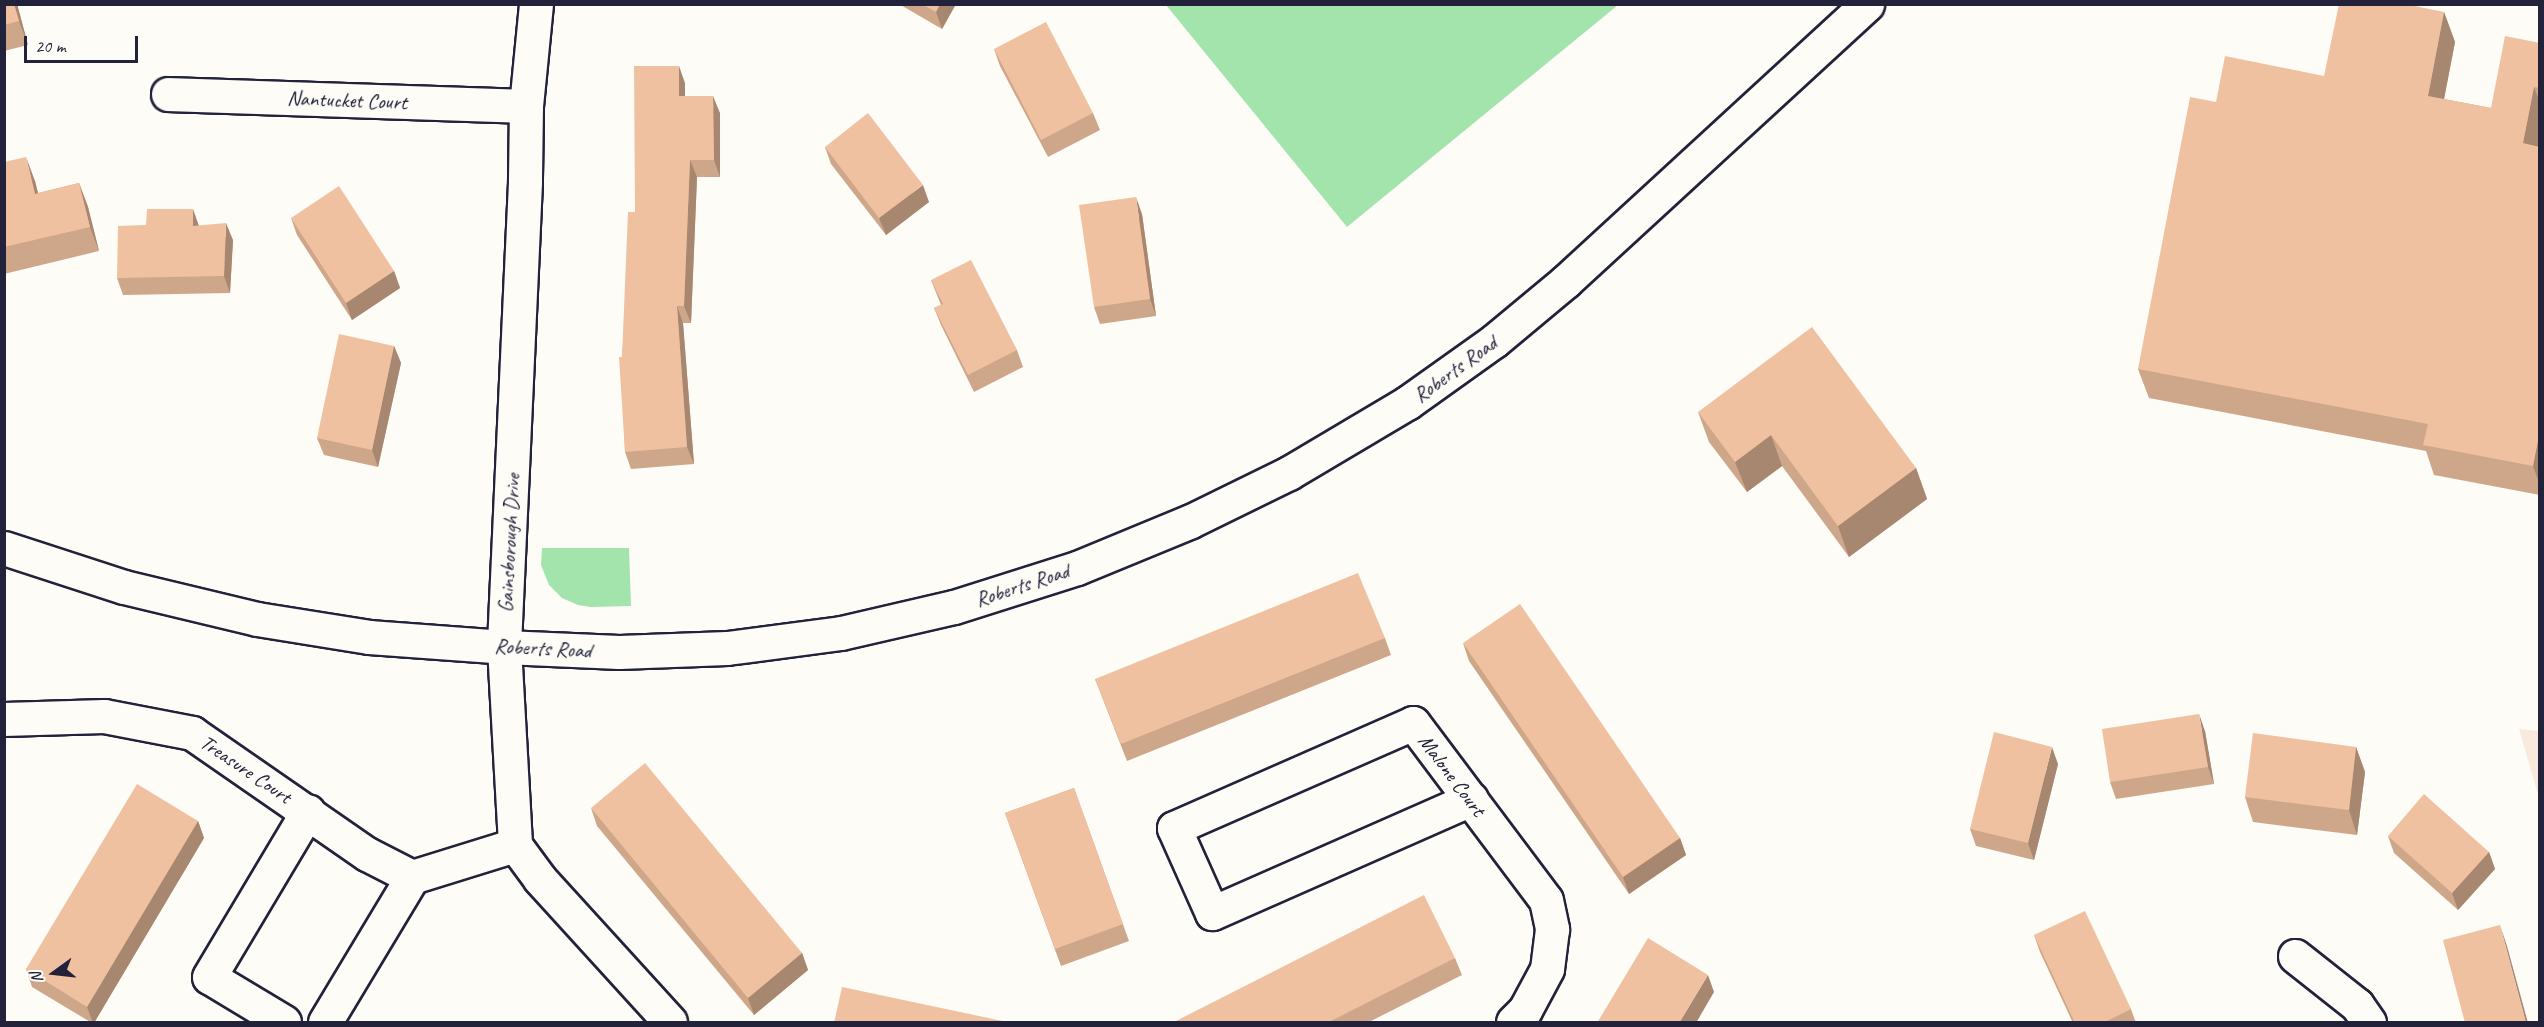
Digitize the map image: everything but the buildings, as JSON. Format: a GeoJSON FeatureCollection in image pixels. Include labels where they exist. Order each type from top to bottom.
{"type":"FeatureCollection","features":[{"type":"Feature","properties":{"kind":"street","name":"Gainsborough Drive"},"geometry":{"type":"LineString","coordinates":[[515,845],[504,647],[525,182],[526,106],[536,4]]}},
{"type":"Feature","properties":{"kind":"street","name":"Roberts Road"},"geometry":{"type":"LineString","coordinates":[[4,548],[124,587],[257,619],[369,637],[504,647],[619,652],[727,648],[841,633],[954,607],[1077,567],[1191,521],[1289,473],[1407,403],[1494,341],[1566,281],[1867,4]]}},
{"type":"Feature","properties":{"kind":"street","name":"Nantucket Court"},"geometry":{"type":"LineString","coordinates":[[168,94],[526,106]]}},
{"type":"Feature","properties":{"kind":"street","name":"Treasure Court"},"geometry":{"type":"LineString","coordinates":[[4,719],[104,716],[192,733],[308,810],[368,854],[412,877]]}},
{"type":"Feature","properties":{"kind":"street","name":"Malone Court"},"geometry":{"type":"LineString","coordinates":[[1470,799],[1212,913],[1174,828],[1413,723],[1546,900],[1552,930],[1547,969],[1525,1010],[1513,1023]]}},
{"type":"Feature","properties":{"kind":"street","name":"Treasure Court"},"geometry":{"type":"LineString","coordinates":[[284,1023],[209,977],[308,810]]}},
{"type":"Feature","properties":{"kind":"street"},"geometry":{"type":"LineString","coordinates":[[325,1023],[412,877],[515,845],[540,879],[670,1023]]}},
{"type":"Feature","properties":{"kind":"street"},"geometry":{"type":"LineString","coordinates":[[2295,956],[2356,1005],[2369,1023]]}},
{"type":"Feature","properties":{"kind":"shaded area"},"geometry":{"type":"Polygon","coordinates":[[[2519,729],[2539,731],[2539,798],[2519,729]]]}},
{"type":"Feature","properties":{"kind":"green space"},"geometry":{"type":"Polygon","coordinates":[[[1166,5],[1618,5],[1347,227],[1166,5]]]}},
{"type":"Feature","properties":{"kind":"green space"},"geometry":{"type":"Polygon","coordinates":[[[542,548],[629,548],[631,606],[591,607],[578,605],[562,598],[549,585],[541,565],[542,548]]]}}]}
